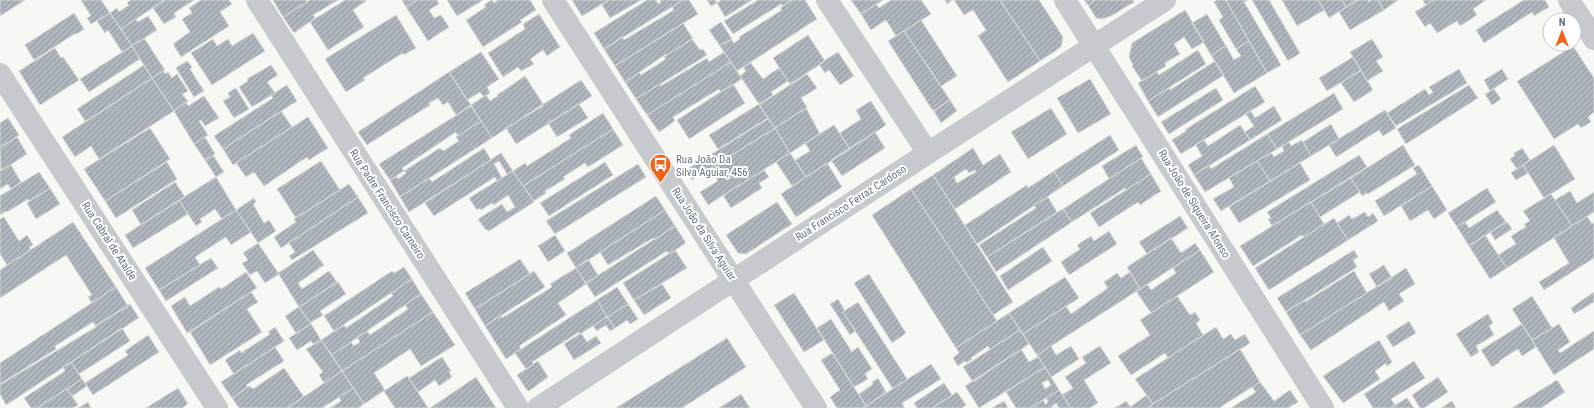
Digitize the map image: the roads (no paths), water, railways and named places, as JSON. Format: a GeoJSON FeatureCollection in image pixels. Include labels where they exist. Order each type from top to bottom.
{"type":"FeatureCollection","features":[{"type":"Feature","properties":{"kind":"street","name":"Rua Padre Francisco Carneiro"},"geometry":{"type":"LineString","coordinates":[[257,0],[518,408]]}},
{"type":"Feature","properties":{"kind":"street","name":"Rua João da Silva Aguiar"},"geometry":{"type":"LineString","coordinates":[[553,0],[816,408]]}},
{"type":"Feature","properties":{"kind":"street"},"geometry":{"type":"LineString","coordinates":[[827,0],[928,153]]}},
{"type":"Feature","properties":{"kind":"street","name":"Rua João de Siqueira Afonso"},"geometry":{"type":"LineString","coordinates":[[1065,0],[1323,408]]}},
{"type":"Feature","properties":{"kind":"street","name":"Rua Francisco Ferraz Cardoso"},"geometry":{"type":"LineString","coordinates":[[538,408],[1165,0]]}},
{"type":"Feature","properties":{"kind":"street"},"geometry":{"type":"LineString","coordinates":[[1569,0],[1593,34]]}},
{"type":"Feature","properties":{"kind":"street","name":"Rua Cabral de Ataíde"},"geometry":{"type":"LineString","coordinates":[[0,74],[217,408]]}},
{"type":"Feature","properties":{"kind":"place","name":"Rua João Da Silva Aguiar, 456"},"geometry":{"type":"Point","coordinates":[661,184]}}]}
